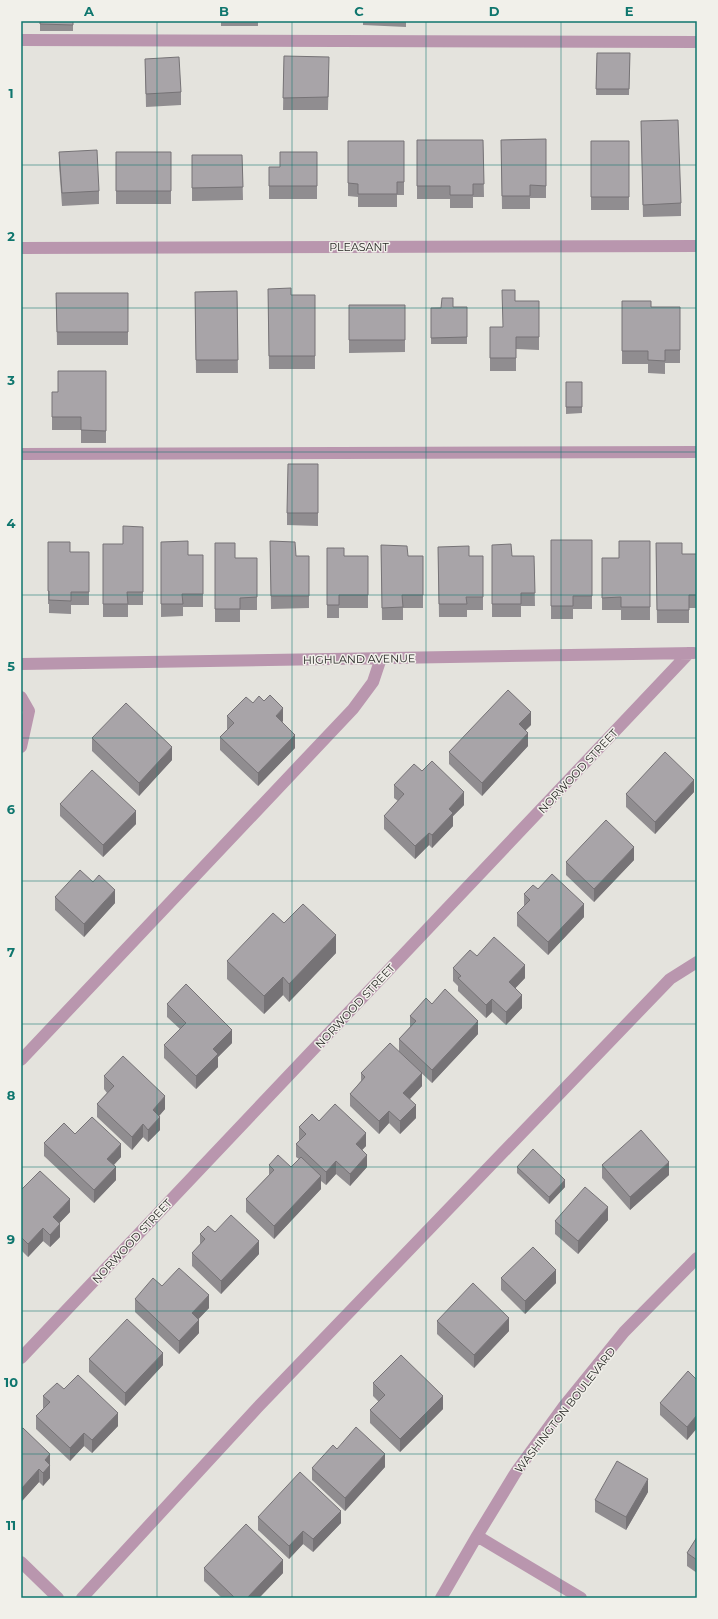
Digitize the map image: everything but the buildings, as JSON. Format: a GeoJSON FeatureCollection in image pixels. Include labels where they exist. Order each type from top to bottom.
{"type":"FeatureCollection","features":[{"type":"Feature","properties":{"kind":"street"},"geometry":{"type":"LineString","coordinates":[[21,40],[697,42]]}},
{"type":"Feature","properties":{"kind":"street","name":"PLEASANT"},"geometry":{"type":"LineString","coordinates":[[21,248],[697,246]]}},
{"type":"Feature","properties":{"kind":"street"},"geometry":{"type":"LineString","coordinates":[[21,454],[697,452]]}},
{"type":"Feature","properties":{"kind":"street","name":"HIGHLAND AVENUE"},"geometry":{"type":"LineString","coordinates":[[21,664],[693,653]]}},
{"type":"Feature","properties":{"kind":"street","name":"NORWOOD STREET"},"geometry":{"type":"LineString","coordinates":[[21,1358],[693,653]]}},
{"type":"Feature","properties":{"kind":"street"},"geometry":{"type":"LineString","coordinates":[[21,1060],[353,709],[374,682],[381,658]]}},
{"type":"Feature","properties":{"kind":"street"},"geometry":{"type":"LineString","coordinates":[[21,697],[29,711],[21,747]]}},
{"type":"Feature","properties":{"kind":"street"},"geometry":{"type":"LineString","coordinates":[[82,1598],[258,1407],[670,978],[697,962]]}},
{"type":"Feature","properties":{"kind":"street","name":"WASHINGTON BOULEVARD"},"geometry":{"type":"LineString","coordinates":[[441,1598],[476,1536],[516,1472],[564,1406],[624,1332],[697,1258]]}},
{"type":"Feature","properties":{"kind":"street"},"geometry":{"type":"LineString","coordinates":[[476,1536],[581,1598]]}},
{"type":"Feature","properties":{"kind":"street"},"geometry":{"type":"LineString","coordinates":[[21,1562],[58,1598]]}}]}
